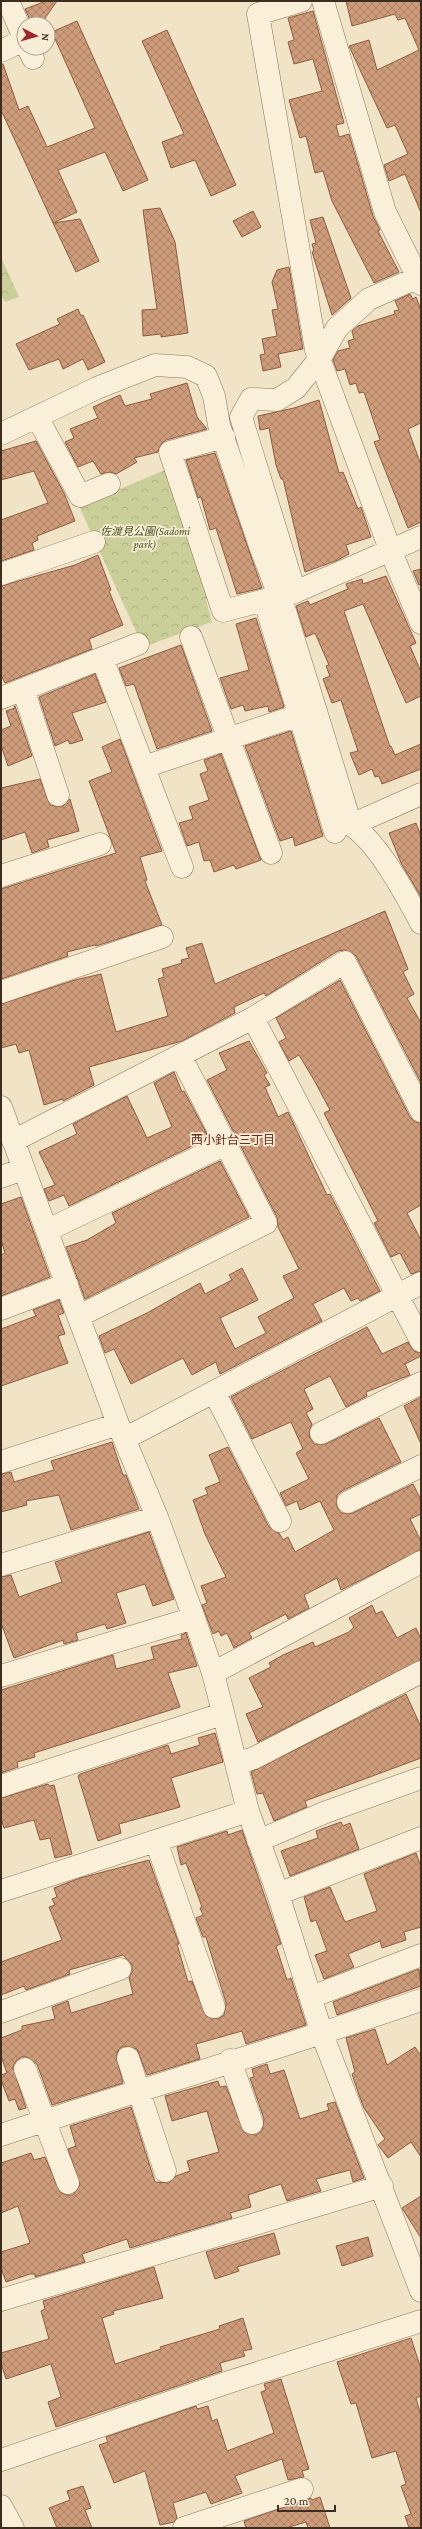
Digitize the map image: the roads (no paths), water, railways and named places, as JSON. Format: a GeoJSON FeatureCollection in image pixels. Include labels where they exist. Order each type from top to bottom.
{"type":"FeatureCollection","features":[{"type":"Feature","properties":{"kind":"street"},"geometry":{"type":"LineString","coordinates":[[8,1],[16,20]]}},
{"type":"Feature","properties":{"kind":"street"},"geometry":{"type":"LineString","coordinates":[[301,1],[258,14],[316,350],[391,552],[421,623]]}},
{"type":"Feature","properties":{"kind":"street"},"geometry":{"type":"LineString","coordinates":[[323,1],[385,212],[420,279],[370,299],[337,328],[320,358],[296,388],[277,400],[251,399],[241,417],[281,602],[299,715],[343,829]]}},
{"type":"Feature","properties":{"kind":"street"},"geometry":{"type":"LineString","coordinates":[[1,51],[16,48]]}},
{"type":"Feature","properties":{"kind":"street"},"geometry":{"type":"LineString","coordinates":[[1,434],[97,388],[155,365],[187,367],[206,376],[214,396],[224,438],[285,610],[343,829]]}},
{"type":"Feature","properties":{"kind":"street"},"geometry":{"type":"LineString","coordinates":[[37,417],[80,496],[109,484]]}},
{"type":"Feature","properties":{"kind":"street"},"geometry":{"type":"LineString","coordinates":[[224,438],[170,452],[223,611],[281,602],[421,537]]}},
{"type":"Feature","properties":{"kind":"street"},"geometry":{"type":"LineString","coordinates":[[1,574],[94,542]]}},
{"type":"Feature","properties":{"kind":"street"},"geometry":{"type":"LineString","coordinates":[[191,637],[230,738],[270,853]]}},
{"type":"Feature","properties":{"kind":"street"},"geometry":{"type":"LineString","coordinates":[[1,698],[138,644]]}},
{"type":"Feature","properties":{"kind":"street"},"geometry":{"type":"LineString","coordinates":[[102,658],[182,867]]}},
{"type":"Feature","properties":{"kind":"street"},"geometry":{"type":"LineString","coordinates":[[24,689],[58,795]]}},
{"type":"Feature","properties":{"kind":"street"},"geometry":{"type":"LineString","coordinates":[[144,767],[299,715]]}},
{"type":"Feature","properties":{"kind":"street"},"geometry":{"type":"LineString","coordinates":[[343,829],[421,794]]}},
{"type":"Feature","properties":{"kind":"street"},"geometry":{"type":"LineString","coordinates":[[343,829],[363,833],[406,895],[421,923]]}},
{"type":"Feature","properties":{"kind":"street"},"geometry":{"type":"LineString","coordinates":[[1,876],[100,844]]}},
{"type":"Feature","properties":{"kind":"street"},"geometry":{"type":"LineString","coordinates":[[1,992],[162,937]]}},
{"type":"Feature","properties":{"kind":"street"},"geometry":{"type":"LineString","coordinates":[[13,1141],[253,1018],[345,962],[421,1111]]}},
{"type":"Feature","properties":{"kind":"street"},"geometry":{"type":"LineString","coordinates":[[253,1018],[399,1295],[421,1342]]}},
{"type":"Feature","properties":{"kind":"street"},"geometry":{"type":"LineString","coordinates":[[79,1316],[266,1223],[180,1055]]}},
{"type":"Feature","properties":{"kind":"street"},"geometry":{"type":"LineString","coordinates":[[1,1107],[23,1169],[48,1230],[121,1431],[157,1517],[194,1618],[213,1673],[222,1714],[238,1763],[248,1811],[278,1894],[322,2034],[419,2279]]}},
{"type":"Feature","properties":{"kind":"street"},"geometry":{"type":"LineString","coordinates":[[48,1230],[226,1144]]}},
{"type":"Feature","properties":{"kind":"street"},"geometry":{"type":"LineString","coordinates":[[1,1177],[23,1169]]}},
{"type":"Feature","properties":{"kind":"street"},"geometry":{"type":"LineString","coordinates":[[1,1309],[67,1284]]}},
{"type":"Feature","properties":{"kind":"street"},"geometry":{"type":"LineString","coordinates":[[1,1462],[121,1431],[214,1392],[421,1284]]}},
{"type":"Feature","properties":{"kind":"street"},"geometry":{"type":"LineString","coordinates":[[321,1433],[421,1383]]}},
{"type":"Feature","properties":{"kind":"street"},"geometry":{"type":"LineString","coordinates":[[214,1392],[280,1521]]}},
{"type":"Feature","properties":{"kind":"street"},"geometry":{"type":"LineString","coordinates":[[348,1502],[421,1466]]}},
{"type":"Feature","properties":{"kind":"street"},"geometry":{"type":"LineString","coordinates":[[1,1565],[157,1517]]}},
{"type":"Feature","properties":{"kind":"street"},"geometry":{"type":"LineString","coordinates":[[213,1673],[421,1562]]}},
{"type":"Feature","properties":{"kind":"street"},"geometry":{"type":"LineString","coordinates":[[1,1676],[194,1618]]}},
{"type":"Feature","properties":{"kind":"street"},"geometry":{"type":"LineString","coordinates":[[238,1763],[254,1758],[421,1672]]}},
{"type":"Feature","properties":{"kind":"street"},"geometry":{"type":"LineString","coordinates":[[1,1786],[222,1714]]}},
{"type":"Feature","properties":{"kind":"street"},"geometry":{"type":"LineString","coordinates":[[258,1841],[326,1812],[421,1778]]}},
{"type":"Feature","properties":{"kind":"street"},"geometry":{"type":"LineString","coordinates":[[1,1891],[248,1811]]}},
{"type":"Feature","properties":{"kind":"street"},"geometry":{"type":"LineString","coordinates":[[278,1894],[421,1838]]}},
{"type":"Feature","properties":{"kind":"street"},"geometry":{"type":"LineString","coordinates":[[156,1841],[214,2007]]}},
{"type":"Feature","properties":{"kind":"street"},"geometry":{"type":"LineString","coordinates":[[311,1997],[421,1955]]}},
{"type":"Feature","properties":{"kind":"street"},"geometry":{"type":"LineString","coordinates":[[1,2012],[120,1969]]}},
{"type":"Feature","properties":{"kind":"street"},"geometry":{"type":"LineString","coordinates":[[1,2135],[230,2060],[322,2034],[421,2000]]}},
{"type":"Feature","properties":{"kind":"street"},"geometry":{"type":"LineString","coordinates":[[128,2058],[165,2171]]}},
{"type":"Feature","properties":{"kind":"street"},"geometry":{"type":"LineString","coordinates":[[230,2060],[252,2123]]}},
{"type":"Feature","properties":{"kind":"street"},"geometry":{"type":"LineString","coordinates":[[25,2069],[68,2183]]}},
{"type":"Feature","properties":{"kind":"street"},"geometry":{"type":"LineString","coordinates":[[1,2300],[382,2186]]}},
{"type":"Feature","properties":{"kind":"street"},"geometry":{"type":"LineString","coordinates":[[1,2460],[229,2382],[421,2321]]}},
{"type":"Feature","properties":{"kind":"street"},"geometry":{"type":"LineString","coordinates":[[184,2528],[302,2489]]}},
{"type":"Feature","properties":{"kind":"street"},"geometry":{"type":"LineString","coordinates":[[1,2506],[12,2528]]}},
{"type":"Feature","properties":{"kind":"district","name":"西小針台三丁目"},"geometry":{"type":"Point","coordinates":[233,1140]}},
{"type":"Feature","properties":{"kind":"park label","name":"佐渡見公園(Sadomi park)"},"geometry":{"type":"Point","coordinates":[145,537]}}]}
